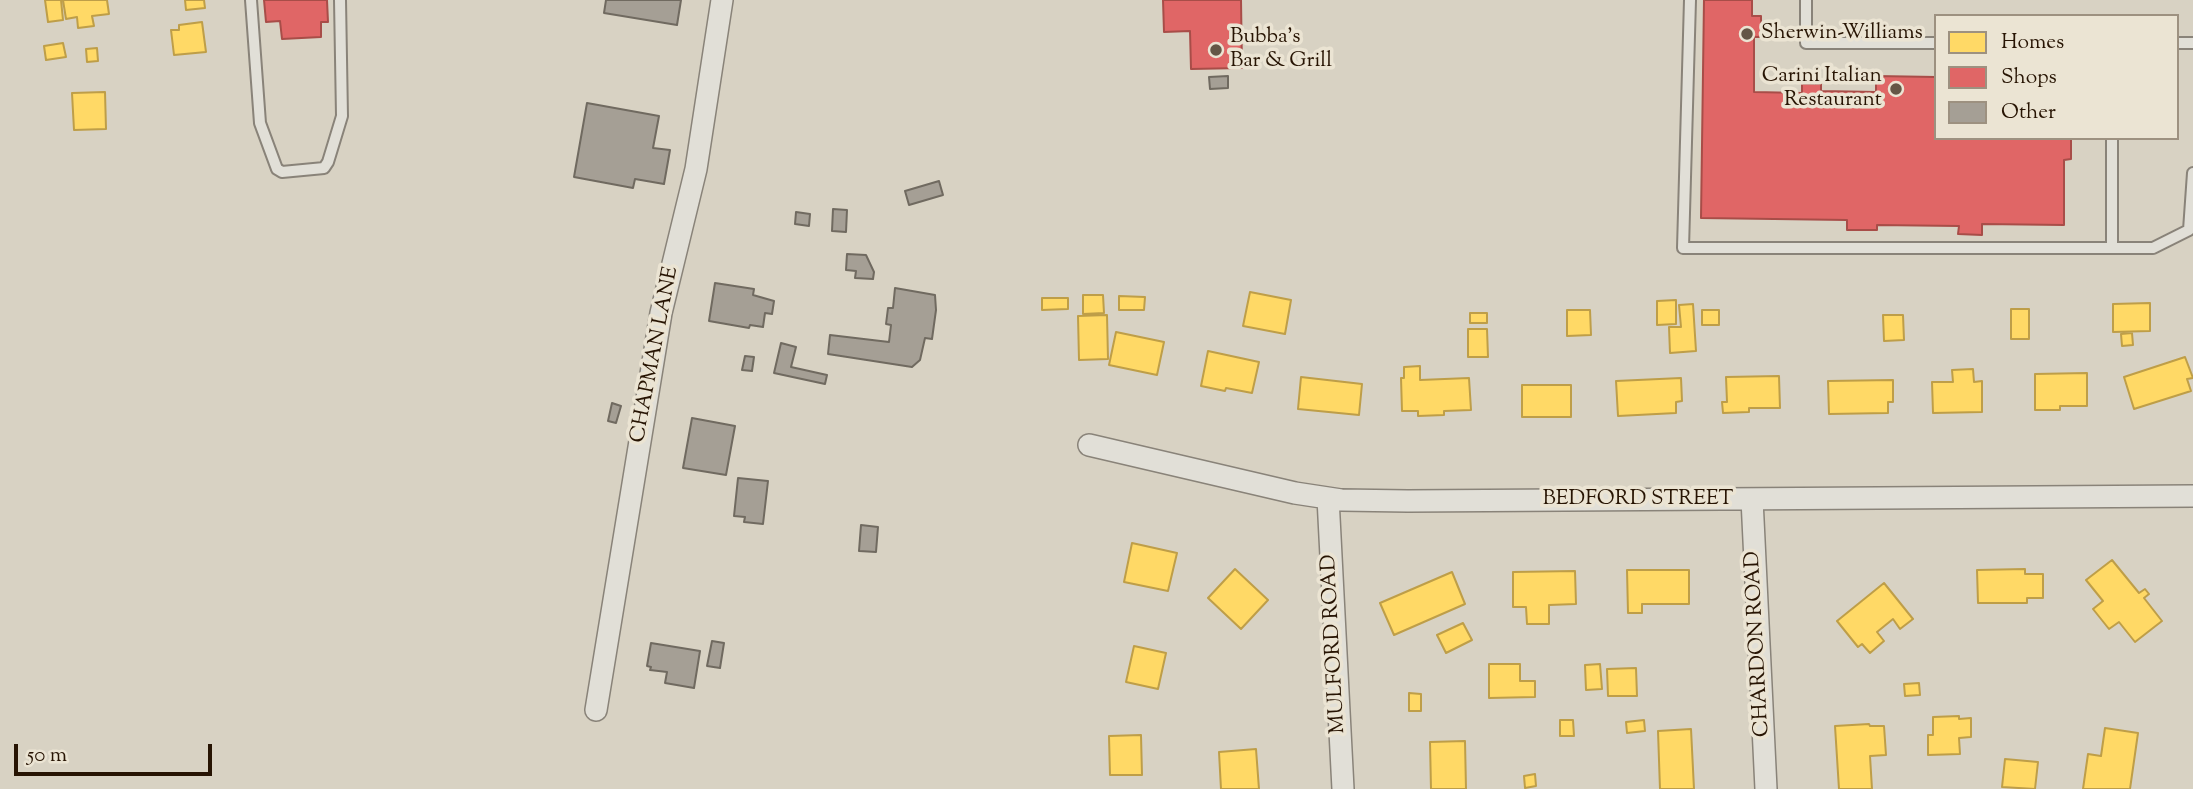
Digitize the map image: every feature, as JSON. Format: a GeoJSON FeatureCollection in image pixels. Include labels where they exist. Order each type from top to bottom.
{"type":"FeatureCollection","features":[{"type":"Feature","properties":{"kind":"street","name":"CHAPMAN LANE"},"geometry":{"type":"LineString","coordinates":[[596,710],[661,313],[696,169],[722,0]]}},
{"type":"Feature","properties":{"kind":"street","name":"BEDFORD STREET"},"geometry":{"type":"LineString","coordinates":[[1089,445],[1295,493],[1328,498],[1408,501],[2193,496]]}},
{"type":"Feature","properties":{"kind":"street","name":"MULFORD ROAD"},"geometry":{"type":"LineString","coordinates":[[1328,498],[1343,789]]}},
{"type":"Feature","properties":{"kind":"street","name":"CHARDON ROAD"},"geometry":{"type":"LineString","coordinates":[[1752,499],[1766,789]]}},
{"type":"Feature","properties":{"kind":"lane"},"geometry":{"type":"LineString","coordinates":[[251,0],[260,123],[277,169],[282,173],[324,168],[328,162],[342,116],[340,0]]}},
{"type":"Feature","properties":{"kind":"lane"},"geometry":{"type":"LineString","coordinates":[[1690,0],[1683,248],[2153,248],[2189,230],[2193,173]]}},
{"type":"Feature","properties":{"kind":"lane"},"geometry":{"type":"LineString","coordinates":[[1806,0],[1806,43],[1934,43]]}},
{"type":"Feature","properties":{"kind":"lane"},"geometry":{"type":"LineString","coordinates":[[2112,140],[2112,248]]}},
{"type":"Feature","properties":{"kind":"building: Homes"},"geometry":{"type":"Polygon","coordinates":[[[45,0],[61,0],[63,20],[48,22],[45,0]]]}},
{"type":"Feature","properties":{"kind":"building: Homes"},"geometry":{"type":"Polygon","coordinates":[[[63,0],[107,0],[109,14],[92,16],[94,26],[78,28],[77,17],[66,19],[63,0]]]}},
{"type":"Feature","properties":{"kind":"building: Homes"},"geometry":{"type":"Polygon","coordinates":[[[185,0],[204,0],[205,8],[186,10],[185,0]]]}},
{"type":"Feature","properties":{"kind":"building: Homes"},"geometry":{"type":"Polygon","coordinates":[[[202,22],[206,52],[174,55],[171,30],[179,30],[179,25],[202,22]]]}},
{"type":"Feature","properties":{"kind":"building: Homes"},"geometry":{"type":"Polygon","coordinates":[[[63,43],[66,57],[46,60],[44,46],[63,43]]]}},
{"type":"Feature","properties":{"kind":"building: Homes"},"geometry":{"type":"Polygon","coordinates":[[[97,48],[98,61],[87,62],[86,49],[97,48]]]}},
{"type":"Feature","properties":{"kind":"building: Homes"},"geometry":{"type":"Polygon","coordinates":[[[105,92],[106,129],[74,130],[72,93],[105,92]]]}},
{"type":"Feature","properties":{"kind":"building: Homes"},"geometry":{"type":"Polygon","coordinates":[[[1250,292],[1291,300],[1285,334],[1243,326],[1250,292]]]}},
{"type":"Feature","properties":{"kind":"building: Homes"},"geometry":{"type":"Polygon","coordinates":[[[1083,295],[1103,295],[1104,313],[1083,314],[1083,295]]]}},
{"type":"Feature","properties":{"kind":"building: Homes"},"geometry":{"type":"Polygon","coordinates":[[[1119,296],[1145,297],[1144,310],[1119,310],[1119,296]]]}},
{"type":"Feature","properties":{"kind":"building: Homes"},"geometry":{"type":"Polygon","coordinates":[[[1042,298],[1068,298],[1068,309],[1042,310],[1042,298]]]}},
{"type":"Feature","properties":{"kind":"building: Homes"},"geometry":{"type":"Polygon","coordinates":[[[1676,300],[1676,324],[1657,325],[1657,301],[1676,300]]]}},
{"type":"Feature","properties":{"kind":"building: Homes"},"geometry":{"type":"Polygon","coordinates":[[[2150,303],[2150,331],[2113,332],[2113,304],[2150,303]]]}},
{"type":"Feature","properties":{"kind":"building: Homes"},"geometry":{"type":"Polygon","coordinates":[[[1693,304],[1696,351],[1670,353],[1669,327],[1681,327],[1679,305],[1693,304]]]}},
{"type":"Feature","properties":{"kind":"building: Homes"},"geometry":{"type":"Polygon","coordinates":[[[2011,309],[2029,309],[2029,339],[2011,339],[2011,309]]]}},
{"type":"Feature","properties":{"kind":"building: Homes"},"geometry":{"type":"Polygon","coordinates":[[[1567,310],[1590,310],[1591,335],[1567,336],[1567,310]]]}},
{"type":"Feature","properties":{"kind":"building: Homes"},"geometry":{"type":"Polygon","coordinates":[[[1702,310],[1719,310],[1719,325],[1702,325],[1702,310]]]}},
{"type":"Feature","properties":{"kind":"building: Homes"},"geometry":{"type":"Polygon","coordinates":[[[1470,313],[1487,313],[1487,323],[1470,323],[1470,313]]]}},
{"type":"Feature","properties":{"kind":"building: Homes"},"geometry":{"type":"Polygon","coordinates":[[[1107,315],[1108,359],[1079,360],[1078,316],[1107,315]]]}},
{"type":"Feature","properties":{"kind":"building: Homes"},"geometry":{"type":"Polygon","coordinates":[[[1883,315],[1903,315],[1904,340],[1884,341],[1883,315]]]}},
{"type":"Feature","properties":{"kind":"building: Homes"},"geometry":{"type":"Polygon","coordinates":[[[1468,329],[1487,329],[1488,357],[1468,357],[1468,329]]]}},
{"type":"Feature","properties":{"kind":"building: Homes"},"geometry":{"type":"Polygon","coordinates":[[[1116,332],[1164,342],[1157,375],[1109,365],[1116,332]]]}},
{"type":"Feature","properties":{"kind":"building: Homes"},"geometry":{"type":"Polygon","coordinates":[[[2132,333],[2133,345],[2122,346],[2121,334],[2132,333]]]}},
{"type":"Feature","properties":{"kind":"building: Homes"},"geometry":{"type":"Polygon","coordinates":[[[1208,351],[1259,362],[1252,393],[1201,386],[1208,351]]]}},
{"type":"Feature","properties":{"kind":"building: Homes"},"geometry":{"type":"Polygon","coordinates":[[[2185,357],[2193,378],[2187,379],[2191,391],[2134,409],[2124,377],[2185,357]]]}},
{"type":"Feature","properties":{"kind":"building: Homes"},"geometry":{"type":"Polygon","coordinates":[[[1420,366],[1420,380],[1469,378],[1471,410],[1418,416],[1418,411],[1402,411],[1401,378],[1404,378],[1404,367],[1420,366]]]}},
{"type":"Feature","properties":{"kind":"building: Homes"},"geometry":{"type":"Polygon","coordinates":[[[1973,369],[1974,382],[1982,381],[1982,412],[1933,413],[1932,382],[1953,382],[1952,370],[1973,369]]]}},
{"type":"Feature","properties":{"kind":"building: Homes"},"geometry":{"type":"Polygon","coordinates":[[[2087,373],[2087,406],[2035,410],[2035,374],[2087,373]]]}},
{"type":"Feature","properties":{"kind":"building: Homes"},"geometry":{"type":"Polygon","coordinates":[[[1779,376],[1780,408],[1749,408],[1749,412],[1723,413],[1722,402],[1727,402],[1726,377],[1779,376]]]}},
{"type":"Feature","properties":{"kind":"building: Homes"},"geometry":{"type":"Polygon","coordinates":[[[1301,377],[1362,384],[1359,415],[1298,409],[1301,377]]]}},
{"type":"Feature","properties":{"kind":"building: Homes"},"geometry":{"type":"Polygon","coordinates":[[[1681,378],[1682,401],[1676,402],[1676,413],[1618,416],[1616,381],[1681,378]]]}},
{"type":"Feature","properties":{"kind":"building: Homes"},"geometry":{"type":"Polygon","coordinates":[[[1893,380],[1893,402],[1888,402],[1888,413],[1829,414],[1828,381],[1893,380]]]}},
{"type":"Feature","properties":{"kind":"building: Homes"},"geometry":{"type":"Polygon","coordinates":[[[1522,385],[1571,385],[1571,417],[1522,417],[1522,385]]]}},
{"type":"Feature","properties":{"kind":"building: Homes"},"geometry":{"type":"Polygon","coordinates":[[[1132,543],[1177,553],[1168,591],[1124,582],[1132,543]]]}},
{"type":"Feature","properties":{"kind":"building: Homes"},"geometry":{"type":"Polygon","coordinates":[[[2112,560],[2139,593],[2145,589],[2149,594],[2144,598],[2162,621],[2135,642],[2119,622],[2109,629],[2093,609],[2103,601],[2086,580],[2112,560]]]}},
{"type":"Feature","properties":{"kind":"building: Homes"},"geometry":{"type":"Polygon","coordinates":[[[1235,569],[1268,600],[1241,629],[1208,598],[1235,569]]]}},
{"type":"Feature","properties":{"kind":"building: Homes"},"geometry":{"type":"Polygon","coordinates":[[[2025,569],[2025,574],[2043,574],[2043,598],[2027,598],[2027,603],[1978,603],[1977,570],[2025,569]]]}},
{"type":"Feature","properties":{"kind":"building: Homes"},"geometry":{"type":"Polygon","coordinates":[[[1627,570],[1689,570],[1689,604],[1642,604],[1642,613],[1628,613],[1627,570]]]}},
{"type":"Feature","properties":{"kind":"building: Homes"},"geometry":{"type":"Polygon","coordinates":[[[1575,571],[1576,604],[1549,605],[1549,624],[1527,624],[1526,607],[1513,607],[1513,572],[1575,571]]]}},
{"type":"Feature","properties":{"kind":"building: Homes"},"geometry":{"type":"Polygon","coordinates":[[[1452,572],[1465,604],[1394,635],[1380,603],[1452,572]]]}},
{"type":"Feature","properties":{"kind":"building: Homes"},"geometry":{"type":"Polygon","coordinates":[[[1884,583],[1913,619],[1900,629],[1893,619],[1877,632],[1884,641],[1870,653],[1862,644],[1858,647],[1837,621],[1884,583]]]}},
{"type":"Feature","properties":{"kind":"building: Homes"},"geometry":{"type":"Polygon","coordinates":[[[1463,623],[1472,640],[1446,653],[1437,635],[1463,623]]]}},
{"type":"Feature","properties":{"kind":"building: Homes"},"geometry":{"type":"Polygon","coordinates":[[[1134,646],[1166,653],[1158,689],[1126,682],[1134,646]]]}},
{"type":"Feature","properties":{"kind":"building: Homes"},"geometry":{"type":"Polygon","coordinates":[[[1489,664],[1520,664],[1520,681],[1535,681],[1535,697],[1489,698],[1489,664]]]}},
{"type":"Feature","properties":{"kind":"building: Homes"},"geometry":{"type":"Polygon","coordinates":[[[1600,664],[1602,689],[1586,690],[1585,665],[1600,664]]]}},
{"type":"Feature","properties":{"kind":"building: Homes"},"geometry":{"type":"Polygon","coordinates":[[[1636,668],[1637,696],[1608,696],[1607,669],[1636,668]]]}},
{"type":"Feature","properties":{"kind":"building: Homes"},"geometry":{"type":"Polygon","coordinates":[[[1919,683],[1920,695],[1905,696],[1904,684],[1919,683]]]}},
{"type":"Feature","properties":{"kind":"building: Homes"},"geometry":{"type":"Polygon","coordinates":[[[1409,693],[1421,694],[1421,711],[1409,711],[1409,693]]]}},
{"type":"Feature","properties":{"kind":"building: Homes"},"geometry":{"type":"Polygon","coordinates":[[[1959,716],[1959,719],[1971,718],[1971,737],[1959,738],[1960,754],[1928,755],[1928,735],[1933,735],[1933,717],[1959,716]]]}},
{"type":"Feature","properties":{"kind":"building: Homes"},"geometry":{"type":"Polygon","coordinates":[[[1560,720],[1573,720],[1574,736],[1560,736],[1560,720]]]}},
{"type":"Feature","properties":{"kind":"building: Homes"},"geometry":{"type":"Polygon","coordinates":[[[1644,720],[1645,731],[1627,733],[1626,722],[1644,720]]]}},
{"type":"Feature","properties":{"kind":"building: Homes"},"geometry":{"type":"Polygon","coordinates":[[[1835,726],[1884,726],[1886,755],[1870,756],[1872,789],[1839,789],[1835,726]]]}},
{"type":"Feature","properties":{"kind":"building: Homes"},"geometry":{"type":"Polygon","coordinates":[[[2105,728],[2138,733],[2130,789],[2083,789],[2088,754],[2101,756],[2105,728]]]}},
{"type":"Feature","properties":{"kind":"building: Homes"},"geometry":{"type":"Polygon","coordinates":[[[1691,729],[1694,789],[1660,789],[1658,731],[1691,729]]]}},
{"type":"Feature","properties":{"kind":"building: Homes"},"geometry":{"type":"Polygon","coordinates":[[[1141,735],[1142,775],[1110,775],[1109,736],[1141,735]]]}},
{"type":"Feature","properties":{"kind":"building: Homes"},"geometry":{"type":"Polygon","coordinates":[[[1465,741],[1466,789],[1431,789],[1430,742],[1465,741]]]}},
{"type":"Feature","properties":{"kind":"building: Homes"},"geometry":{"type":"Polygon","coordinates":[[[1256,749],[1259,789],[1221,789],[1219,752],[1256,749]]]}},
{"type":"Feature","properties":{"kind":"building: Homes"},"geometry":{"type":"Polygon","coordinates":[[[2005,759],[2038,762],[2035,789],[2002,787],[2005,759]]]}},
{"type":"Feature","properties":{"kind":"building: Homes"},"geometry":{"type":"Polygon","coordinates":[[[1535,774],[1536,786],[1525,788],[1524,776],[1535,774]]]}},
{"type":"Feature","properties":{"kind":"building: Shops"},"geometry":{"type":"Polygon","coordinates":[[[264,0],[327,0],[328,22],[321,22],[321,37],[282,39],[280,21],[266,22],[264,0]]]}},
{"type":"Feature","properties":{"kind":"building: Shops","name":"Bubba's Bar & Grill"},"geometry":{"type":"Polygon","coordinates":[[[1163,0],[1241,0],[1242,68],[1191,69],[1190,31],[1164,32],[1163,0]]]}},
{"type":"Feature","properties":{"kind":"building: Shops"},"geometry":{"type":"Polygon","coordinates":[[[1704,0],[1752,0],[1752,16],[1761,16],[1761,37],[1754,37],[1754,92],[1802,93],[1802,84],[1821,84],[1821,91],[1876,92],[1876,76],[1934,77],[1934,140],[2071,140],[2071,159],[2064,160],[2064,225],[1982,224],[1982,235],[1958,234],[1959,226],[1877,225],[1877,230],[1847,230],[1847,220],[1701,218],[1704,0]]]}},
{"type":"Feature","properties":{"kind":"building: Other"},"geometry":{"type":"Polygon","coordinates":[[[606,0],[681,0],[677,25],[604,13],[606,0]]]}},
{"type":"Feature","properties":{"kind":"building: Other"},"geometry":{"type":"Polygon","coordinates":[[[1228,76],[1228,88],[1210,89],[1209,77],[1228,76]]]}},
{"type":"Feature","properties":{"kind":"building: Other"},"geometry":{"type":"Polygon","coordinates":[[[587,103],[659,116],[653,148],[670,150],[664,184],[635,179],[633,188],[574,177],[587,103]]]}},
{"type":"Feature","properties":{"kind":"building: Other"},"geometry":{"type":"Polygon","coordinates":[[[939,181],[943,195],[909,205],[905,191],[939,181]]]}},
{"type":"Feature","properties":{"kind":"building: Other"},"geometry":{"type":"Polygon","coordinates":[[[833,209],[847,210],[846,232],[832,231],[833,209]]]}},
{"type":"Feature","properties":{"kind":"building: Other"},"geometry":{"type":"Polygon","coordinates":[[[796,212],[810,214],[809,226],[795,224],[796,212]]]}},
{"type":"Feature","properties":{"kind":"building: Other"},"geometry":{"type":"Polygon","coordinates":[[[847,254],[866,255],[874,272],[873,279],[855,278],[856,271],[846,270],[847,254]]]}},
{"type":"Feature","properties":{"kind":"building: Other"},"geometry":{"type":"Polygon","coordinates":[[[715,283],[754,289],[753,295],[774,301],[772,314],[765,313],[763,327],[750,325],[749,328],[709,321],[715,283]]]}},
{"type":"Feature","properties":{"kind":"building: Other"},"geometry":{"type":"Polygon","coordinates":[[[895,288],[935,295],[932,339],[925,338],[920,360],[912,367],[828,354],[830,335],[889,342],[891,325],[886,324],[888,308],[893,308],[895,288]]]}},
{"type":"Feature","properties":{"kind":"building: Other"},"geometry":{"type":"Polygon","coordinates":[[[781,343],[796,347],[791,367],[827,375],[825,384],[774,373],[781,343]]]}},
{"type":"Feature","properties":{"kind":"building: Other"},"geometry":{"type":"Polygon","coordinates":[[[745,356],[754,357],[752,371],[742,370],[745,356]]]}},
{"type":"Feature","properties":{"kind":"building: Other"},"geometry":{"type":"Polygon","coordinates":[[[612,403],[621,406],[616,423],[608,421],[612,403]]]}},
{"type":"Feature","properties":{"kind":"building: Other"},"geometry":{"type":"Polygon","coordinates":[[[692,418],[735,426],[726,475],[683,468],[692,418]]]}},
{"type":"Feature","properties":{"kind":"building: Other"},"geometry":{"type":"Polygon","coordinates":[[[738,478],[768,481],[763,524],[744,522],[745,517],[734,516],[738,478]]]}},
{"type":"Feature","properties":{"kind":"building: Other"},"geometry":{"type":"Polygon","coordinates":[[[861,525],[878,527],[876,552],[859,551],[861,525]]]}},
{"type":"Feature","properties":{"kind":"building: Other"},"geometry":{"type":"Polygon","coordinates":[[[712,641],[724,643],[720,668],[707,666],[712,641]]]}},
{"type":"Feature","properties":{"kind":"building: Other"},"geometry":{"type":"Polygon","coordinates":[[[651,643],[700,651],[694,688],[665,683],[667,672],[650,670],[651,667],[647,666],[651,643]]]}},
{"type":"Feature","properties":{"kind":"place","name":"Sherwin-Williams"},"geometry":{"type":"Point","coordinates":[1747,34]}},
{"type":"Feature","properties":{"kind":"place","name":"Bubba's Bar & Grill"},"geometry":{"type":"Point","coordinates":[1216,50]}},
{"type":"Feature","properties":{"kind":"place","name":"Carini Italian Restaurant"},"geometry":{"type":"Point","coordinates":[1896,89]}}]}
